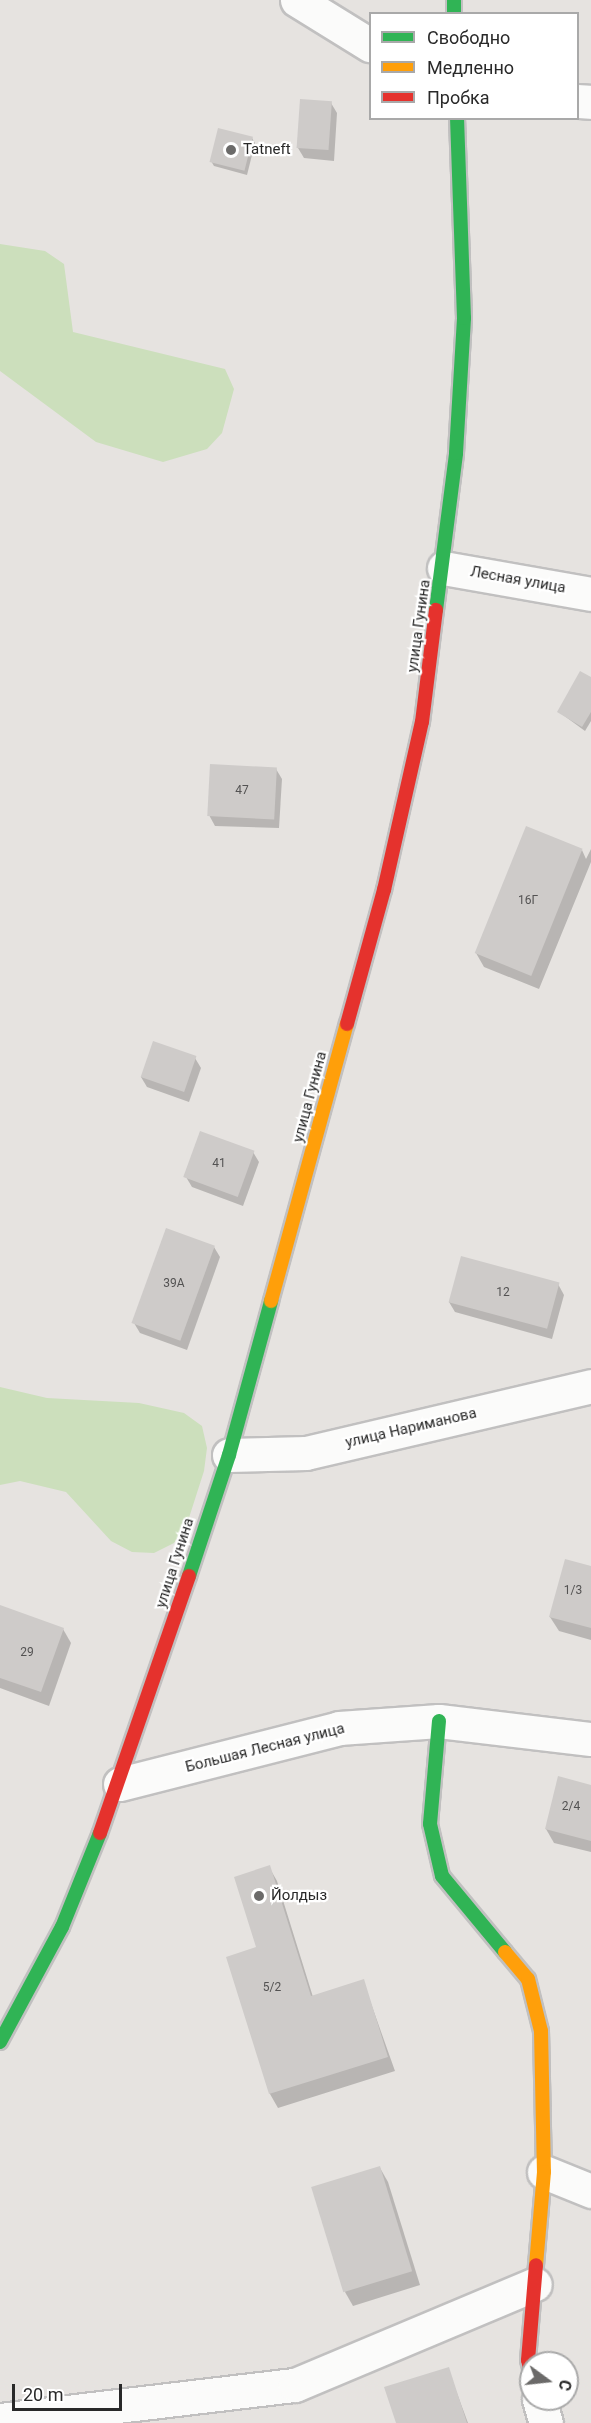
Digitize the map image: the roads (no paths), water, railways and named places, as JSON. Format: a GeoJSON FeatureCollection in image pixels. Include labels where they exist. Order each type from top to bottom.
{"type":"FeatureCollection","features":[{"type":"Feature","properties":{"kind":"main road","name":"улица Гунина"},"geometry":{"type":"LineString","coordinates":[[0,2042],[63,1927],[120,1784],[229,1455],[384,891],[422,722],[444,568],[456,453],[464,318],[457,120]]}},
{"type":"Feature","properties":{"kind":"main road"},"geometry":{"type":"LineString","coordinates":[[439,1721],[430,1824],[442,1876],[528,1979],[541,2031],[544,2172],[529,2351]]}},
{"type":"Feature","properties":{"kind":"street"},"geometry":{"type":"LineString","coordinates":[[297,0],[369,44]]}},
{"type":"Feature","properties":{"kind":"street","name":"Лесная улица"},"geometry":{"type":"LineString","coordinates":[[444,568],[591,594]]}},
{"type":"Feature","properties":{"kind":"street","name":"улица Нариманова"},"geometry":{"type":"LineString","coordinates":[[229,1455],[306,1453],[591,1386]]}},
{"type":"Feature","properties":{"kind":"street","name":"Большая Лесная улица"},"geometry":{"type":"LineString","coordinates":[[120,1784],[339,1728],[439,1721],[591,1739]]}},
{"type":"Feature","properties":{"kind":"street"},"geometry":{"type":"LineString","coordinates":[[544,2172],[591,2191]]}},
{"type":"Feature","properties":{"kind":"street"},"geometry":{"type":"LineString","coordinates":[[0,2420],[296,2385],[535,2284]]}},
{"type":"Feature","properties":{"kind":"place","name":"Tatneft"},"geometry":{"type":"Point","coordinates":[231,150]}},
{"type":"Feature","properties":{"kind":"place","name":"Йолдыз"},"geometry":{"type":"Point","coordinates":[259,1896]}}]}
